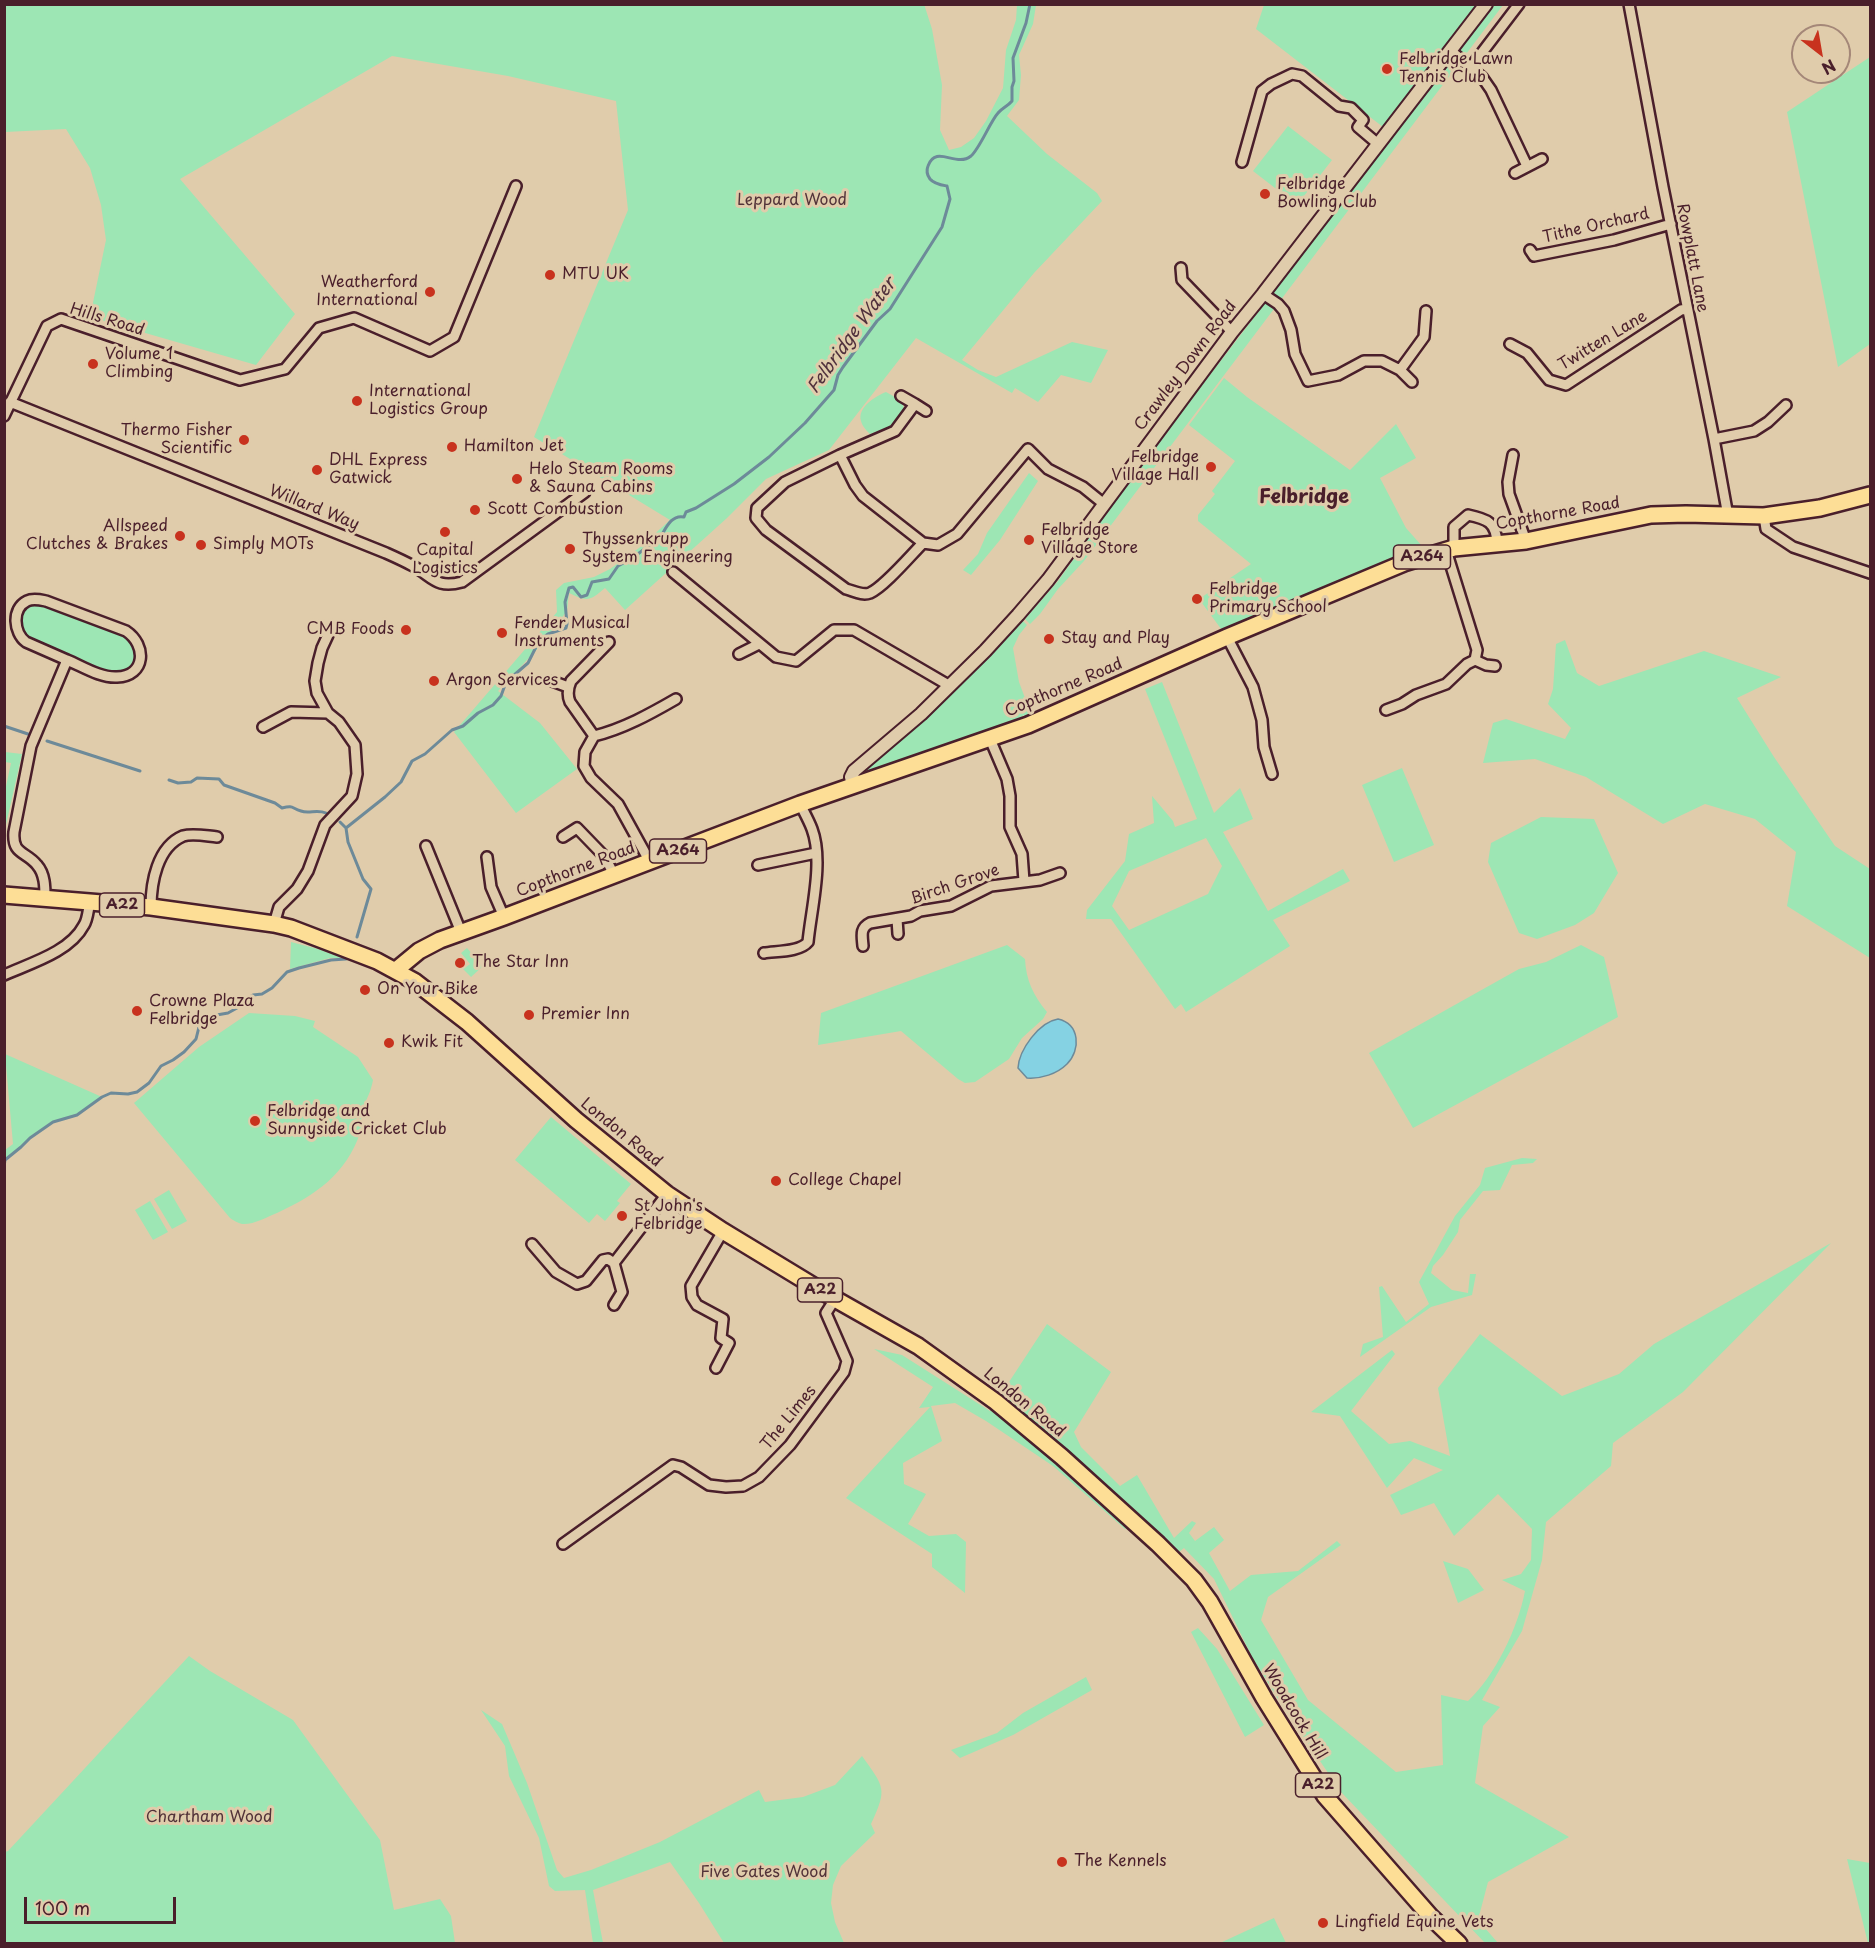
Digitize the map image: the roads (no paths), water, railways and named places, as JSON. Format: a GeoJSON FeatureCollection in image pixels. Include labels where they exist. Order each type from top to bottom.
{"type":"FeatureCollection","features":[{"type":"Feature","properties":{"kind":"highway","name":"Copthorne Road"},"geometry":{"type":"LineString","coordinates":[[396,970],[419,951],[461,932],[800,804],[1028,725],[1227,637],[1404,564],[1450,549],[1526,541],[1651,515],[1686,513],[1764,516],[1820,508],[1870,495]]}},
{"type":"Feature","properties":{"kind":"highway","name":"London Road"},"geometry":{"type":"LineString","coordinates":[[4,895],[151,907],[274,924],[312,936],[396,970],[453,1010],[576,1120],[667,1194],[835,1299],[918,1346],[996,1402],[1062,1457],[1158,1544],[1194,1580],[1206,1596]]}},
{"type":"Feature","properties":{"kind":"highway","name":"Woodcock Hill"},"geometry":{"type":"LineString","coordinates":[[1206,1596],[1264,1698],[1325,1796],[1431,1917],[1459,1944]]}},
{"type":"Feature","properties":{"kind":"street","name":"Crawley Down Road"},"geometry":{"type":"LineString","coordinates":[[853,785],[851,777],[854,771],[950,686],[1001,635],[1048,580],[1232,332],[1486,4]]}},
{"type":"Feature","properties":{"kind":"street"},"geometry":{"type":"LineString","coordinates":[[1471,67],[1519,4]]}},
{"type":"Feature","properties":{"kind":"street","name":"Rowplatt Lane"},"geometry":{"type":"LineString","coordinates":[[1629,4],[1728,516]]}},
{"type":"Feature","properties":{"kind":"street"},"geometry":{"type":"LineString","coordinates":[[1451,51],[1482,77],[1491,90],[1527,166]]}},
{"type":"Feature","properties":{"kind":"street"},"geometry":{"type":"LineString","coordinates":[[1242,162],[1262,91],[1292,74],[1302,76],[1339,106],[1351,108],[1363,120],[1355,131],[1378,144]]}},
{"type":"Feature","properties":{"kind":"street"},"geometry":{"type":"LineString","coordinates":[[1515,173],[1542,159]]}},
{"type":"Feature","properties":{"kind":"street","name":"Hills Road"},"geometry":{"type":"LineString","coordinates":[[4,416],[47,326],[61,319],[240,380],[285,369],[319,328],[354,318],[430,351],[454,337],[516,186]]}},
{"type":"Feature","properties":{"kind":"street","name":"Tithe Orchard"},"geometry":{"type":"LineString","coordinates":[[1530,250],[1534,256],[1614,240],[1671,224]]}},
{"type":"Feature","properties":{"kind":"street"},"geometry":{"type":"LineString","coordinates":[[1181,268],[1182,280],[1232,332]]}},
{"type":"Feature","properties":{"kind":"street"},"geometry":{"type":"LineString","coordinates":[[1263,294],[1284,311],[1291,330],[1295,354],[1308,381],[1338,375],[1364,361],[1382,361],[1400,370],[1412,382]]}},
{"type":"Feature","properties":{"kind":"street","name":"Twitten Lane"},"geometry":{"type":"LineString","coordinates":[[1510,345],[1527,353],[1549,380],[1566,385],[1681,310],[1687,309]]}},
{"type":"Feature","properties":{"kind":"street"},"geometry":{"type":"LineString","coordinates":[[1400,370],[1424,337],[1426,311]]}},
{"type":"Feature","properties":{"kind":"street"},"geometry":{"type":"LineString","coordinates":[[901,396],[926,411]]}},
{"type":"Feature","properties":{"kind":"street","name":"Willard Way"},"geometry":{"type":"LineString","coordinates":[[10,402],[386,553],[413,566],[438,583],[454,585],[462,582],[585,492]]}},
{"type":"Feature","properties":{"kind":"street"},"geometry":{"type":"LineString","coordinates":[[915,404],[895,431],[785,482],[757,508],[756,518],[766,530],[846,588],[860,594],[870,593],[884,582],[923,543]]}},
{"type":"Feature","properties":{"kind":"street"},"geometry":{"type":"LineString","coordinates":[[1714,440],[1754,431],[1768,422],[1786,405]]}},
{"type":"Feature","properties":{"kind":"street"},"geometry":{"type":"LineString","coordinates":[[840,455],[863,496],[923,543],[938,545],[957,534],[1028,449],[1048,469],[1083,487],[1104,504]]}},
{"type":"Feature","properties":{"kind":"street"},"geometry":{"type":"LineString","coordinates":[[1513,455],[1508,482],[1509,494],[1526,541]]}},
{"type":"Feature","properties":{"kind":"street"},"geometry":{"type":"LineString","coordinates":[[1475,660],[1477,650],[1450,549],[1454,527],[1468,515],[1486,519],[1496,531],[1497,543]]}},
{"type":"Feature","properties":{"kind":"street"},"geometry":{"type":"LineString","coordinates":[[1764,516],[1766,529],[1793,547],[1870,573]]}},
{"type":"Feature","properties":{"kind":"street"},"geometry":{"type":"LineString","coordinates":[[673,572],[776,657],[796,661],[834,630],[854,630],[950,686]]}},
{"type":"Feature","properties":{"kind":"street"},"geometry":{"type":"LineString","coordinates":[[38,599],[46,601],[126,631],[135,637],[141,658],[136,669],[131,673],[114,677],[103,675],[67,660],[20,638],[16,624],[17,615],[28,601],[38,599]]}},
{"type":"Feature","properties":{"kind":"street"},"geometry":{"type":"LineString","coordinates":[[274,924],[279,907],[297,889],[308,871],[325,825],[352,796],[357,774],[355,745],[339,722],[328,713],[317,693],[315,681],[322,648],[328,635]]}},
{"type":"Feature","properties":{"kind":"street"},"geometry":{"type":"LineString","coordinates":[[1227,637],[1252,687],[1262,720],[1264,747],[1272,774]]}},
{"type":"Feature","properties":{"kind":"street"},"geometry":{"type":"LineString","coordinates":[[594,736],[570,702],[568,687],[609,642]]}},
{"type":"Feature","properties":{"kind":"street"},"geometry":{"type":"LineString","coordinates":[[739,654],[759,644]]}},
{"type":"Feature","properties":{"kind":"street"},"geometry":{"type":"LineString","coordinates":[[45,898],[45,883],[38,866],[17,849],[13,843],[14,832],[31,746],[67,660]]}},
{"type":"Feature","properties":{"kind":"street"},"geometry":{"type":"LineString","coordinates":[[1475,660],[1496,666]]}},
{"type":"Feature","properties":{"kind":"street"},"geometry":{"type":"LineString","coordinates":[[1386,710],[1416,695],[1446,684],[1467,664],[1475,660]]}},
{"type":"Feature","properties":{"kind":"street"},"geometry":{"type":"LineString","coordinates":[[552,681],[568,687]]}},
{"type":"Feature","properties":{"kind":"street"},"geometry":{"type":"LineString","coordinates":[[650,862],[618,804],[591,778],[584,766],[585,752],[594,736],[611,731],[676,699]]}},
{"type":"Feature","properties":{"kind":"street"},"geometry":{"type":"LineString","coordinates":[[263,727],[291,712],[328,713]]}},
{"type":"Feature","properties":{"kind":"street","name":"Birch Grove"},"geometry":{"type":"LineString","coordinates":[[990,739],[1007,779],[1010,795],[1010,827],[1022,854],[1024,881]]}},
{"type":"Feature","properties":{"kind":"street"},"geometry":{"type":"LineString","coordinates":[[764,953],[798,948],[808,942],[816,894],[816,853],[813,831],[800,804]]}},
{"type":"Feature","properties":{"kind":"street"},"geometry":{"type":"LineString","coordinates":[[562,837],[577,828],[604,857],[614,875]]}},
{"type":"Feature","properties":{"kind":"street"},"geometry":{"type":"LineString","coordinates":[[151,907],[155,871],[163,855],[174,842],[184,836],[217,837]]}},
{"type":"Feature","properties":{"kind":"street"},"geometry":{"type":"LineString","coordinates":[[426,846],[461,932]]}},
{"type":"Feature","properties":{"kind":"street"},"geometry":{"type":"LineString","coordinates":[[758,865],[816,853]]}},
{"type":"Feature","properties":{"kind":"street"},"geometry":{"type":"LineString","coordinates":[[487,857],[490,886],[504,917]]}},
{"type":"Feature","properties":{"kind":"street","name":"Birch Grove"},"geometry":{"type":"LineString","coordinates":[[863,946],[862,931],[865,926],[911,916],[920,911],[951,906],[991,886],[1040,880],[1060,873]]}},
{"type":"Feature","properties":{"kind":"street"},"geometry":{"type":"LineString","coordinates":[[4,975],[74,940],[86,924],[90,902]]}},
{"type":"Feature","properties":{"kind":"street","name":"Birch Grove"},"geometry":{"type":"LineString","coordinates":[[897,919],[898,934]]}},
{"type":"Feature","properties":{"kind":"street"},"geometry":{"type":"LineString","coordinates":[[614,1263],[667,1194]]}},
{"type":"Feature","properties":{"kind":"street"},"geometry":{"type":"LineString","coordinates":[[716,1368],[729,1343],[721,1338],[723,1319],[697,1305],[692,1297],[691,1286],[723,1231]]}},
{"type":"Feature","properties":{"kind":"street"},"geometry":{"type":"LineString","coordinates":[[532,1244],[556,1272],[577,1284],[586,1281],[603,1260],[608,1259],[614,1263],[622,1292],[614,1305]]}},
{"type":"Feature","properties":{"kind":"street","name":"The Limes"},"geometry":{"type":"LineString","coordinates":[[563,1544],[672,1465],[681,1467],[709,1485],[743,1486],[759,1477],[790,1445],[844,1372],[847,1361],[826,1313],[835,1299]]}},
{"type":"Feature","properties":{"kind":"water"},"geometry":{"type":"Polygon","coordinates":[[[1058,1019],[1071,1026],[1074,1032],[1076,1045],[1072,1058],[1063,1068],[1054,1073],[1043,1077],[1027,1078],[1018,1068],[1026,1045],[1044,1025],[1058,1019]]]}},
{"type":"Feature","properties":{"kind":"waterway","name":"Felbridge Water"},"geometry":{"type":"LineString","coordinates":[[340,822],[346,828],[401,782],[412,761],[425,754],[452,730],[463,726],[478,713],[493,705],[501,696],[506,682],[528,663],[539,641],[548,634],[566,628],[565,602],[569,588],[573,587],[581,597],[587,595],[592,582],[609,579],[618,566],[658,541],[671,521],[684,517],[686,512],[734,484],[769,457],[805,423],[834,390],[843,367],[877,321],[890,309],[942,227],[950,199],[947,186],[933,182],[928,176],[927,168],[936,157],[959,160],[971,156],[995,117],[1012,101],[1013,58],[1026,23],[1030,4]]}},
{"type":"Feature","properties":{"kind":"waterway","name":"Felbridge Water"},"geometry":{"type":"LineString","coordinates":[[4,726],[31,735]]}},
{"type":"Feature","properties":{"kind":"waterway","name":"Felbridge Water"},"geometry":{"type":"LineString","coordinates":[[47,741],[140,771]]}},
{"type":"Feature","properties":{"kind":"waterway","name":"Felbridge Water"},"geometry":{"type":"LineString","coordinates":[[169,780],[178,783],[191,782],[197,778],[219,779],[224,785],[275,803],[282,808],[291,807],[304,812],[326,813]]}},
{"type":"Feature","properties":{"kind":"waterway"},"geometry":{"type":"LineString","coordinates":[[346,828],[348,842],[363,879],[371,889],[357,937]]}},
{"type":"Feature","properties":{"kind":"waterway"},"geometry":{"type":"LineString","coordinates":[[4,1167],[5,1160],[53,1122],[77,1115],[111,1093],[137,1092],[149,1083],[161,1066],[184,1052],[196,1039],[199,1027],[211,1016],[228,1013],[237,1008],[240,1002],[253,995],[262,994],[272,988],[287,972],[331,960],[346,959]]}},
{"type":"Feature","properties":{"kind":"place","name":"Felbridge Lawn Tennis Club"},"geometry":{"type":"Point","coordinates":[1387,69]}},
{"type":"Feature","properties":{"kind":"place","name":"Felbridge Bowling Club"},"geometry":{"type":"Point","coordinates":[1265,194]}},
{"type":"Feature","properties":{"kind":"place","name":"MTU UK"},"geometry":{"type":"Point","coordinates":[550,275]}},
{"type":"Feature","properties":{"kind":"place","name":"Weatherford International"},"geometry":{"type":"Point","coordinates":[430,292]}},
{"type":"Feature","properties":{"kind":"place","name":"Volume 1 Climbing"},"geometry":{"type":"Point","coordinates":[93,364]}},
{"type":"Feature","properties":{"kind":"place","name":"International Logistics Group"},"geometry":{"type":"Point","coordinates":[357,401]}},
{"type":"Feature","properties":{"kind":"place","name":"Thermo Fisher Scientific"},"geometry":{"type":"Point","coordinates":[244,440]}},
{"type":"Feature","properties":{"kind":"place","name":"Hamilton Jet"},"geometry":{"type":"Point","coordinates":[452,447]}},
{"type":"Feature","properties":{"kind":"place","name":"Felbridge Village Hall"},"geometry":{"type":"Point","coordinates":[1211,467]}},
{"type":"Feature","properties":{"kind":"place","name":"DHL Express Gatwick"},"geometry":{"type":"Point","coordinates":[317,470]}},
{"type":"Feature","properties":{"kind":"place","name":"Helo Steam Rooms & Sauna Cabins"},"geometry":{"type":"Point","coordinates":[517,479]}},
{"type":"Feature","properties":{"kind":"place","name":"Scott Combustion"},"geometry":{"type":"Point","coordinates":[475,510]}},
{"type":"Feature","properties":{"kind":"place","name":"Capital Logistics"},"geometry":{"type":"Point","coordinates":[445,532]}},
{"type":"Feature","properties":{"kind":"place","name":"Allspeed Clutches & Brakes"},"geometry":{"type":"Point","coordinates":[180,536]}},
{"type":"Feature","properties":{"kind":"place","name":"Felbridge Village Store"},"geometry":{"type":"Point","coordinates":[1029,540]}},
{"type":"Feature","properties":{"kind":"place","name":"Simply MOTs"},"geometry":{"type":"Point","coordinates":[201,545]}},
{"type":"Feature","properties":{"kind":"place","name":"Thyssenkrupp System Engineering"},"geometry":{"type":"Point","coordinates":[570,549]}},
{"type":"Feature","properties":{"kind":"place","name":"Felbridge Primary School"},"geometry":{"type":"Point","coordinates":[1197,599]}},
{"type":"Feature","properties":{"kind":"place","name":"CMB Foods"},"geometry":{"type":"Point","coordinates":[406,630]}},
{"type":"Feature","properties":{"kind":"place","name":"Fender Musical Instruments"},"geometry":{"type":"Point","coordinates":[502,633]}},
{"type":"Feature","properties":{"kind":"place","name":"Stay and Play"},"geometry":{"type":"Point","coordinates":[1049,639]}},
{"type":"Feature","properties":{"kind":"place","name":"Argon Services"},"geometry":{"type":"Point","coordinates":[434,681]}},
{"type":"Feature","properties":{"kind":"place","name":"The Star Inn"},"geometry":{"type":"Point","coordinates":[460,963]}},
{"type":"Feature","properties":{"kind":"place","name":"On Your Bike"},"geometry":{"type":"Point","coordinates":[365,990]}},
{"type":"Feature","properties":{"kind":"place","name":"Crowne Plaza Felbridge"},"geometry":{"type":"Point","coordinates":[137,1011]}},
{"type":"Feature","properties":{"kind":"place","name":"Premier Inn"},"geometry":{"type":"Point","coordinates":[529,1015]}},
{"type":"Feature","properties":{"kind":"place","name":"Kwik Fit"},"geometry":{"type":"Point","coordinates":[389,1043]}},
{"type":"Feature","properties":{"kind":"place","name":"Felbridge and Sunnyside Cricket Club"},"geometry":{"type":"Point","coordinates":[255,1121]}},
{"type":"Feature","properties":{"kind":"place","name":"College Chapel"},"geometry":{"type":"Point","coordinates":[776,1181]}},
{"type":"Feature","properties":{"kind":"place","name":"St John's Felbridge"},"geometry":{"type":"Point","coordinates":[622,1216]}},
{"type":"Feature","properties":{"kind":"place","name":"The Kennels"},"geometry":{"type":"Point","coordinates":[1062,1862]}},
{"type":"Feature","properties":{"kind":"place","name":"Lingfield Equine Vets"},"geometry":{"type":"Point","coordinates":[1323,1923]}},
{"type":"Feature","properties":{"kind":"district","name":"Felbridge"},"geometry":{"type":"Point","coordinates":[1304,497]}},
{"type":"Feature","properties":{"kind":"park label","name":"Leppard Wood"},"geometry":{"type":"Point","coordinates":[792,201]}},
{"type":"Feature","properties":{"kind":"park label","name":"Chartham Wood"},"geometry":{"type":"Point","coordinates":[209,1818]}},
{"type":"Feature","properties":{"kind":"park label","name":"Five Gates Wood"},"geometry":{"type":"Point","coordinates":[764,1873]}}]}
